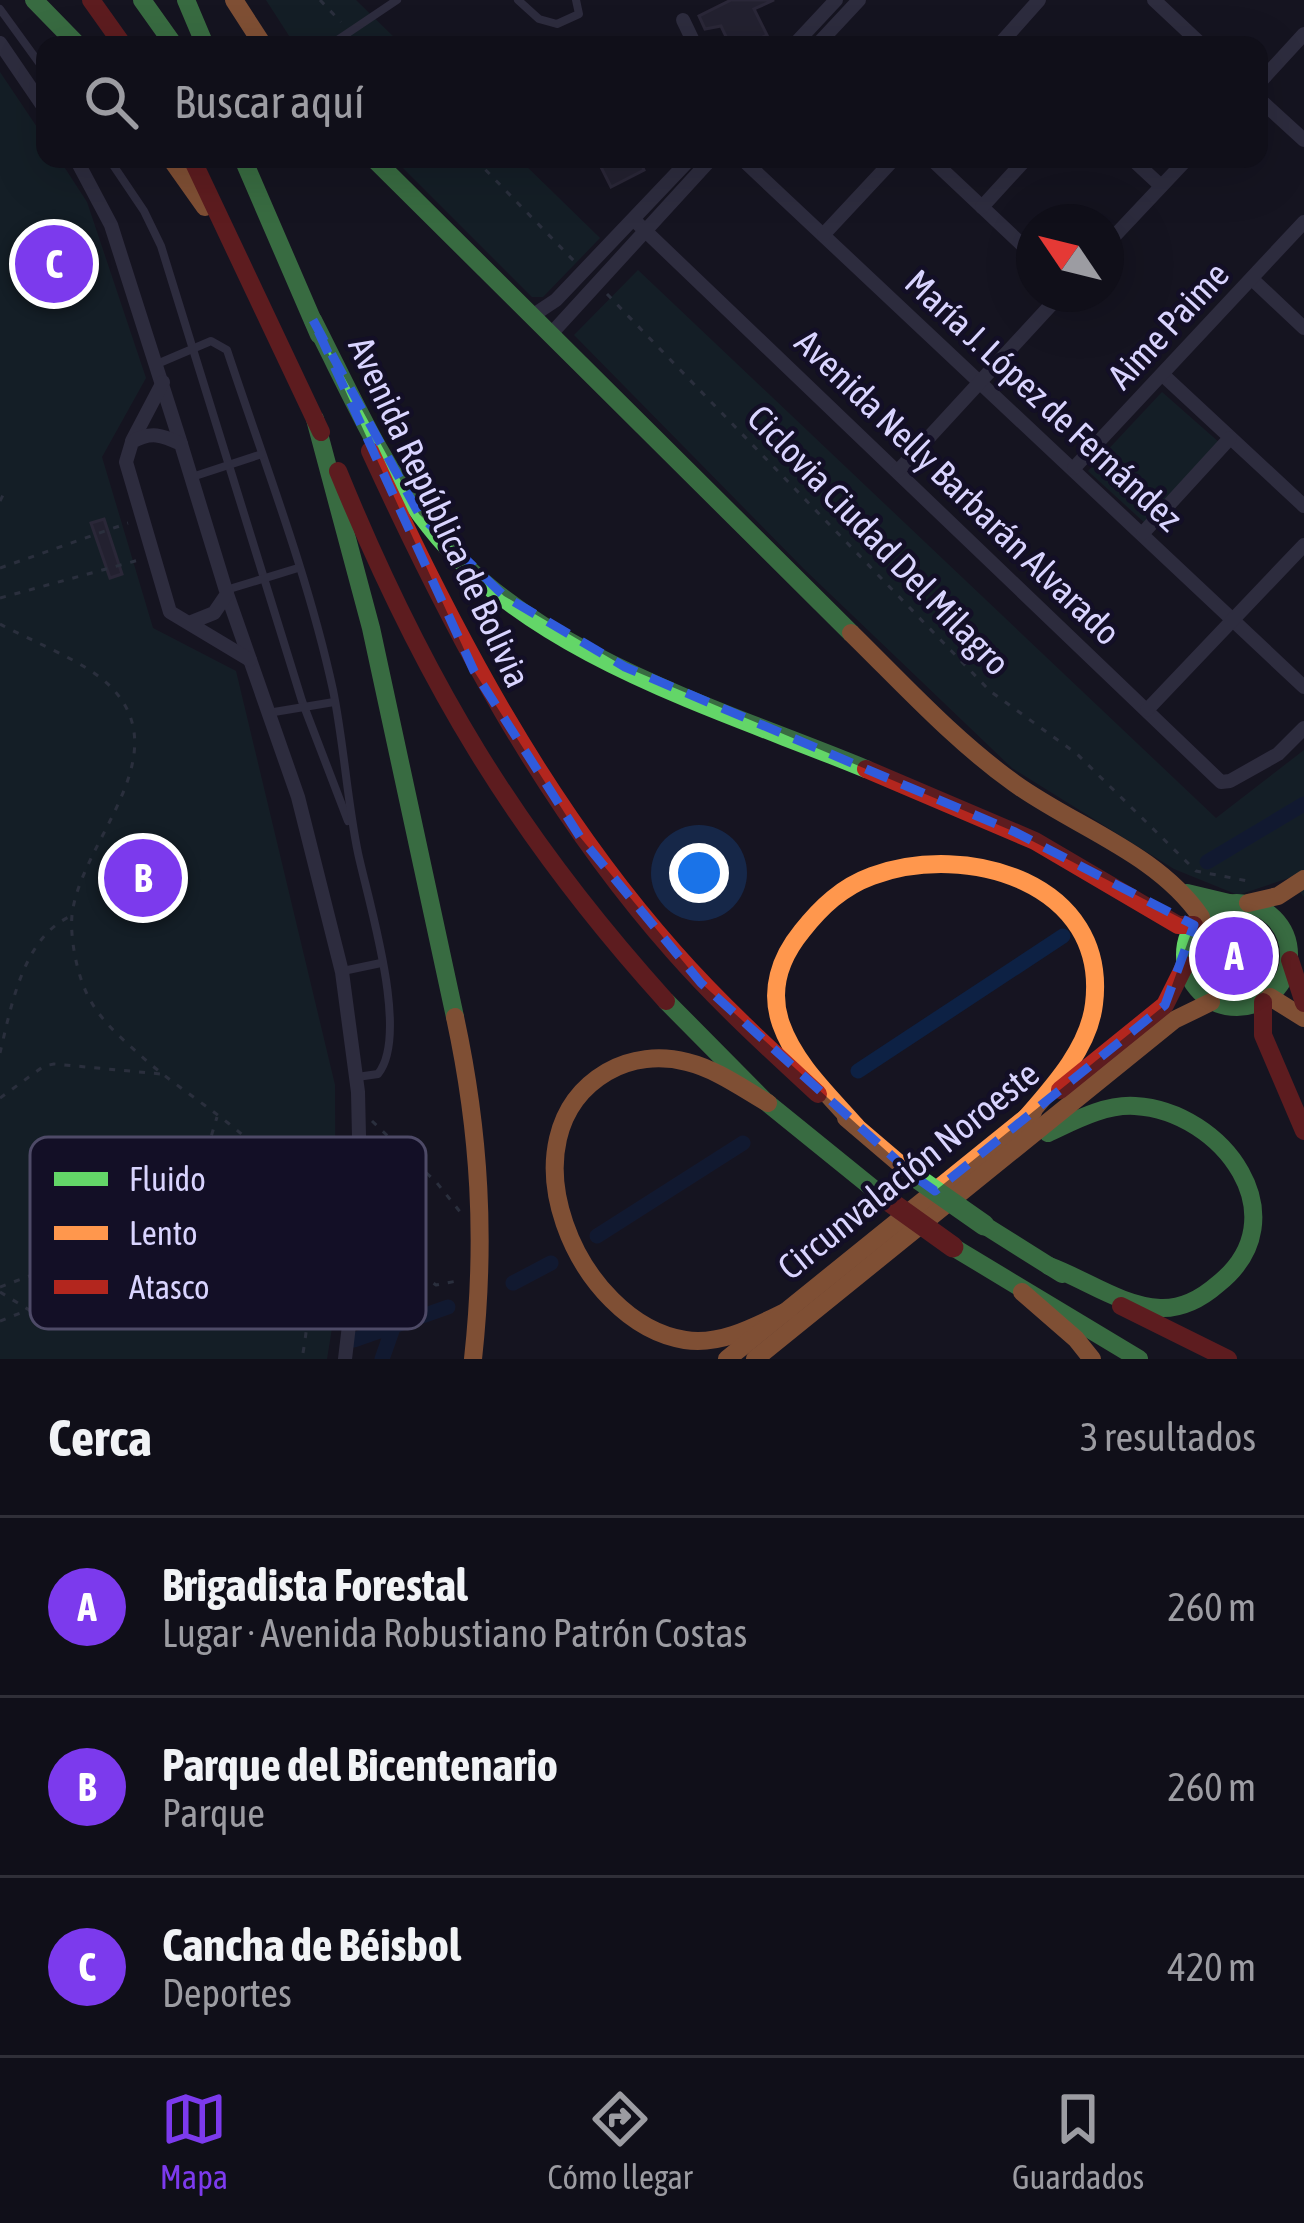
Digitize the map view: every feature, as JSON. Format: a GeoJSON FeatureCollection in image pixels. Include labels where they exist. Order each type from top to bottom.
{"type":"FeatureCollection","features":[{"type":"Feature","properties":{"kind":"main road"},"geometry":{"type":"LineString","coordinates":[[34,0],[69,36]]}},
{"type":"Feature","properties":{"kind":"main road"},"geometry":{"type":"LineString","coordinates":[[91,0],[117,36]]}},
{"type":"Feature","properties":{"kind":"main road"},"geometry":{"type":"LineString","coordinates":[[142,0],[168,36]]}},
{"type":"Feature","properties":{"kind":"main road"},"geometry":{"type":"LineString","coordinates":[[186,0],[201,36]]}},
{"type":"Feature","properties":{"kind":"main road"},"geometry":{"type":"LineString","coordinates":[[234,0],[257,36]]}},
{"type":"Feature","properties":{"kind":"main road"},"geometry":{"type":"LineString","coordinates":[[177,168],[241,256]]}},
{"type":"Feature","properties":{"kind":"main road","name":"Avenida República de Bolivia"},"geometry":{"type":"LineString","coordinates":[[197,168],[315,418],[386,587],[437,688],[524,828],[566,884],[669,1007],[768,1103],[953,1247],[1139,1359]]}},
{"type":"Feature","properties":{"kind":"main road","name":"Avenida República de Bolivia"},"geometry":{"type":"LineString","coordinates":[[249,168],[456,636],[549,792],[607,873],[701,983],[914,1176],[1049,1266],[1228,1359]]}},
{"type":"Feature","properties":{"kind":"main road"},"geometry":{"type":"LineString","coordinates":[[383,168],[958,739],[1006,779],[1129,853],[1178,890],[1197,921]]}},
{"type":"Feature","properties":{"kind":"main road"},"geometry":{"type":"LineString","coordinates":[[313,320],[419,514],[457,558],[564,637],[698,701],[1015,832],[1099,875],[1178,925],[1296,887]]}},
{"type":"Feature","properties":{"kind":"main road"},"geometry":{"type":"LineString","coordinates":[[315,418],[366,609],[461,1034],[480,1173],[481,1281],[473,1359]]}},
{"type":"Feature","properties":{"kind":"main road"},"geometry":{"type":"LineString","coordinates":[[856,1126],[788,1039],[776,1007],[776,984],[797,932],[816,909],[874,873],[933,862],[963,862],[1032,884],[1056,901],[1090,942],[1096,978],[1094,1007],[1064,1073],[1024,1120]]}},
{"type":"Feature","properties":{"kind":"main road"},"geometry":{"type":"LineString","coordinates":[[1178,890],[1238,903],[1276,920],[1304,1003]]}},
{"type":"Feature","properties":{"kind":"main road"},"geometry":{"type":"LineString","coordinates":[[1136,1040],[1165,1005],[1185,965],[1187,938],[1197,921]]}},
{"type":"Feature","properties":{"kind":"main road"},"geometry":{"type":"LineString","coordinates":[[1185,965],[1194,986],[1211,1002],[1246,1008],[1266,999],[1284,978],[1304,928]]}},
{"type":"Feature","properties":{"kind":"main road"},"geometry":{"type":"LineString","coordinates":[[1266,999],[1304,1018]]}},
{"type":"Feature","properties":{"kind":"main road"},"geometry":{"type":"LineString","coordinates":[[1266,999],[1264,1035],[1304,1131]]}},
{"type":"Feature","properties":{"kind":"main road"},"geometry":{"type":"LineString","coordinates":[[1136,1040],[1211,1002]]}},
{"type":"Feature","properties":{"kind":"main road","name":"Circunvalación Noroeste"},"geometry":{"type":"LineString","coordinates":[[727,1359],[1024,1120],[1136,1040]]}},
{"type":"Feature","properties":{"kind":"main road","name":"Circunvalación Noroeste"},"geometry":{"type":"LineString","coordinates":[[755,1359],[1018,1145],[1136,1040]]}},
{"type":"Feature","properties":{"kind":"main road"},"geometry":{"type":"LineString","coordinates":[[768,1103],[690,1062],[636,1060],[614,1068],[575,1097],[555,1140],[554,1167],[560,1204],[581,1255],[612,1298],[652,1331],[685,1340],[720,1338],[789,1310]]}},
{"type":"Feature","properties":{"kind":"main road"},"geometry":{"type":"LineString","coordinates":[[1018,1145],[1110,1109],[1158,1108],[1188,1118],[1220,1139],[1246,1171],[1254,1190],[1258,1223],[1244,1264],[1220,1287],[1186,1305],[1137,1304],[1049,1266]]}},
{"type":"Feature","properties":{"kind":"main road"},"geometry":{"type":"LineString","coordinates":[[1022,1292],[1092,1359]]}},
{"type":"Feature","properties":{"kind":"main road"},"geometry":{"type":"LineString","coordinates":[[778,1359],[820,1306]]}},
{"type":"Feature","properties":{"kind":"street"},"geometry":{"type":"LineString","coordinates":[[802,36],[836,0]]}},
{"type":"Feature","properties":{"kind":"street"},"geometry":{"type":"LineString","coordinates":[[825,36],[859,0]]}},
{"type":"Feature","properties":{"kind":"street"},"geometry":{"type":"LineString","coordinates":[[1011,36],[1039,0]]}},
{"type":"Feature","properties":{"kind":"street"},"geometry":{"type":"LineString","coordinates":[[1154,0],[1192,36]]}},
{"type":"Feature","properties":{"kind":"street"},"geometry":{"type":"LineString","coordinates":[[683,20],[691,36]]}},
{"type":"Feature","properties":{"kind":"street"},"geometry":{"type":"LineString","coordinates":[[1268,72],[1304,34]]}},
{"type":"Feature","properties":{"kind":"street"},"geometry":{"type":"LineString","coordinates":[[0,43],[36,96]]}},
{"type":"Feature","properties":{"kind":"street"},"geometry":{"type":"LineString","coordinates":[[1268,107],[1304,140]]}},
{"type":"Feature","properties":{"kind":"street"},"geometry":{"type":"LineString","coordinates":[[81,168],[111,225],[226,592],[298,797],[342,971],[358,1085],[359,1137]]}},
{"type":"Feature","properties":{"kind":"street"},"geometry":{"type":"LineString","coordinates":[[640,226],[683,168]]}},
{"type":"Feature","properties":{"kind":"street"},"geometry":{"type":"LineString","coordinates":[[532,316],[590,276],[701,168]]}},
{"type":"Feature","properties":{"kind":"street","name":"María J. López de Fernández"},"geometry":{"type":"LineString","coordinates":[[752,168],[1304,687]]}},
{"type":"Feature","properties":{"kind":"street"},"geometry":{"type":"LineString","coordinates":[[824,234],[886,168]]}},
{"type":"Feature","properties":{"kind":"street"},"geometry":{"type":"LineString","coordinates":[[941,168],[1016,239]]}},
{"type":"Feature","properties":{"kind":"street"},"geometry":{"type":"LineString","coordinates":[[982,207],[1018,168]]}},
{"type":"Feature","properties":{"kind":"street"},"geometry":{"type":"LineString","coordinates":[[1142,168],[1161,186]]}},
{"type":"Feature","properties":{"kind":"street"},"geometry":{"type":"LineString","coordinates":[[1124,226],[1178,168]]}},
{"type":"Feature","properties":{"kind":"street","name":"Aime Paime"},"geometry":{"type":"LineString","coordinates":[[1074,468],[1304,222]]}},
{"type":"Feature","properties":{"kind":"street","name":"Avenida Nelly Barbarán Alvarado"},"geometry":{"type":"LineString","coordinates":[[640,226],[1222,782],[1278,754],[1304,728]]}},
{"type":"Feature","properties":{"kind":"street"},"geometry":{"type":"LineString","coordinates":[[550,334],[590,276]]}},
{"type":"Feature","properties":{"kind":"street"},"geometry":{"type":"LineString","coordinates":[[1252,279],[1304,328]]}},
{"type":"Feature","properties":{"kind":"street"},"geometry":{"type":"LineString","coordinates":[[898,471],[1043,312]]}},
{"type":"Feature","properties":{"kind":"street"},"geometry":{"type":"LineString","coordinates":[[1163,375],[1304,506]]}},
{"type":"Feature","properties":{"kind":"street"},"geometry":{"type":"LineString","coordinates":[[163,382],[125,462],[152,556],[170,613],[250,660]]}},
{"type":"Feature","properties":{"kind":"street"},"geometry":{"type":"LineString","coordinates":[[132,442],[154,434],[181,444]]}},
{"type":"Feature","properties":{"kind":"street"},"geometry":{"type":"LineString","coordinates":[[1143,532],[1229,438]]}},
{"type":"Feature","properties":{"kind":"street"},"geometry":{"type":"LineString","coordinates":[[1148,710],[1304,544]]}},
{"type":"Feature","properties":{"kind":"street"},"geometry":{"type":"LineString","coordinates":[[189,623],[214,614],[226,592]]}},
{"type":"Feature","properties":{"kind":"street"},"geometry":{"type":"LineString","coordinates":[[345,1359],[349,1329]]}},
{"type":"Feature","properties":{"kind":"lane"},"geometry":{"type":"LineString","coordinates":[[343,36],[397,0]]}},
{"type":"Feature","properties":{"kind":"lane"},"geometry":{"type":"LineString","coordinates":[[518,0],[539,20],[557,24],[579,14],[576,0]]}},
{"type":"Feature","properties":{"kind":"lane"},"geometry":{"type":"LineString","coordinates":[[0,9],[36,59]]}},
{"type":"Feature","properties":{"kind":"lane"},"geometry":{"type":"LineString","coordinates":[[115,168],[161,246],[304,707],[355,837]]}},
{"type":"Feature","properties":{"kind":"lane"},"geometry":{"type":"LineString","coordinates":[[157,364],[212,341],[227,350],[298,568],[334,702],[355,837],[392,1018],[388,1062],[358,1085]]}},
{"type":"Feature","properties":{"kind":"lane"},"geometry":{"type":"LineString","coordinates":[[191,477],[262,454]]}},
{"type":"Feature","properties":{"kind":"lane"},"geometry":{"type":"LineString","coordinates":[[226,592],[298,568]]}},
{"type":"Feature","properties":{"kind":"lane"},"geometry":{"type":"LineString","coordinates":[[267,713],[334,702]]}},
{"type":"Feature","properties":{"kind":"lane"},"geometry":{"type":"LineString","coordinates":[[342,971],[381,963]]}},
{"type":"Feature","properties":{"kind":"path"},"geometry":{"type":"LineString","coordinates":[[320,0],[350,31]]}},
{"type":"Feature","properties":{"kind":"path","name":"Ciclovia Ciudad Del Milagro"},"geometry":{"type":"LineString","coordinates":[[484,168],[990,691],[1077,754],[1196,871],[1296,887]]}},
{"type":"Feature","properties":{"kind":"path"},"geometry":{"type":"LineString","coordinates":[[0,568],[141,518]]}},
{"type":"Feature","properties":{"kind":"path"},"geometry":{"type":"LineString","coordinates":[[0,598],[152,556]]}},
{"type":"Feature","properties":{"kind":"path"},"geometry":{"type":"LineString","coordinates":[[0,624],[99,677],[122,701],[132,723],[131,770],[72,915],[80,980],[88,998],[100,1016],[161,1074],[242,1137]]}},
{"type":"Feature","properties":{"kind":"path"},"geometry":{"type":"LineString","coordinates":[[0,1053],[24,968],[55,923],[72,915]]}},
{"type":"Feature","properties":{"kind":"path"},"geometry":{"type":"LineString","coordinates":[[0,1098],[44,1066],[54,1064],[161,1074]]}},
{"type":"Feature","properties":{"kind":"path"},"geometry":{"type":"LineString","coordinates":[[358,1085],[376,1128],[386,1137]]}},
{"type":"Feature","properties":{"kind":"path"},"geometry":{"type":"LineString","coordinates":[[211,1137],[218,1115]]}},
{"type":"Feature","properties":{"kind":"path"},"geometry":{"type":"LineString","coordinates":[[426,1174],[462,1216]]}},
{"type":"Feature","properties":{"kind":"path"},"geometry":{"type":"LineString","coordinates":[[0,1289],[30,1277]]}},
{"type":"Feature","properties":{"kind":"path"},"geometry":{"type":"LineString","coordinates":[[426,1278],[436,1285],[481,1281]]}},
{"type":"Feature","properties":{"kind":"path"},"geometry":{"type":"LineString","coordinates":[[0,1289],[30,1311]]}},
{"type":"Feature","properties":{"kind":"path"},"geometry":{"type":"LineString","coordinates":[[0,1321],[30,1308]]}},
{"type":"Feature","properties":{"kind":"path"},"geometry":{"type":"LineString","coordinates":[[302,1359],[307,1329]]}},
{"type":"Feature","properties":{"kind":"highlighted area"},"geometry":{"type":"Polygon","coordinates":[[[313,320],[419,514],[504,596],[625,667],[1015,832],[1194,925],[1165,1005],[935,1191],[914,1176],[701,983],[580,837],[474,671],[313,320]]]}},
{"type":"Feature","properties":{"kind":"green space"},"geometry":{"type":"Polygon","coordinates":[[[266,0],[356,0],[393,36],[289,36],[266,0]]]}},
{"type":"Feature","properties":{"kind":"green space"},"geometry":{"type":"Polygon","coordinates":[[[0,72],[36,126],[36,168],[65,168],[87,202],[146,378],[102,457],[153,628],[236,671],[335,1085],[335,1137],[30,1137],[30,1329],[332,1329],[327,1359],[0,1359],[0,72]]]}},
{"type":"Feature","properties":{"kind":"green space"},"geometry":{"type":"Polygon","coordinates":[[[403,168],[528,168],[600,238],[543,297],[532,297],[403,168]]]}},
{"type":"Feature","properties":{"kind":"green space"},"geometry":{"type":"Polygon","coordinates":[[[638,270],[1216,818],[1304,750],[1304,897],[1289,878],[1238,895],[1174,869],[1012,768],[804,569],[574,335],[638,270]]]}},
{"type":"Feature","properties":{"kind":"green space"},"geometry":{"type":"Polygon","coordinates":[[[1162,392],[1221,444],[1147,525],[1088,471],[1162,392]]]}},
{"type":"Feature","properties":{"kind":"building"},"geometry":{"type":"Polygon","coordinates":[[[731,0],[774,0],[754,9],[765,36],[726,36],[721,26],[705,29],[699,16],[731,0]]]}},
{"type":"Feature","properties":{"kind":"building"},"geometry":{"type":"Polygon","coordinates":[[[602,168],[643,168],[644,170],[611,187],[602,168]]]}},
{"type":"Feature","properties":{"kind":"building"},"geometry":{"type":"Polygon","coordinates":[[[104,519],[122,574],[110,578],[91,523],[104,519]]]}},
{"type":"Feature","properties":{"kind":"waterway"},"geometry":{"type":"LineString","coordinates":[[1207,862],[1304,804]]}},
{"type":"Feature","properties":{"kind":"waterway"},"geometry":{"type":"LineString","coordinates":[[858,1071],[1063,936]]}},
{"type":"Feature","properties":{"kind":"waterway"},"geometry":{"type":"LineString","coordinates":[[597,1236],[743,1143]]}},
{"type":"Feature","properties":{"kind":"waterway"},"geometry":{"type":"LineString","coordinates":[[513,1283],[551,1263]]}},
{"type":"Feature","properties":{"kind":"waterway"},"geometry":{"type":"LineString","coordinates":[[426,1315],[448,1307]]}},
{"type":"Feature","properties":{"kind":"waterway"},"geometry":{"type":"LineString","coordinates":[[354,1340],[385,1329]]}},
{"type":"Feature","properties":{"kind":"waterway"},"geometry":{"type":"LineString","coordinates":[[382,1359],[393,1329]]}},
{"type":"Feature","properties":{"kind":"traffic: fast"},"geometry":{"type":"LineString","coordinates":[[34,0],[69,36]]}},
{"type":"Feature","properties":{"kind":"traffic: fast"},"geometry":{"type":"LineString","coordinates":[[142,0],[168,36]]}},
{"type":"Feature","properties":{"kind":"traffic: fast"},"geometry":{"type":"LineString","coordinates":[[186,0],[201,36]]}},
{"type":"Feature","properties":{"kind":"traffic: fast"},"geometry":{"type":"LineString","coordinates":[[247,168],[319,335]]}},
{"type":"Feature","properties":{"kind":"traffic: fast"},"geometry":{"type":"LineString","coordinates":[[383,168],[851,633]]}},
{"type":"Feature","properties":{"kind":"traffic: fast"},"geometry":{"type":"LineString","coordinates":[[313,320],[396,478],[430,527],[471,572],[520,610],[631,673],[866,769]]}},
{"type":"Feature","properties":{"kind":"traffic: fast"},"geometry":{"type":"LineString","coordinates":[[315,419],[371,628],[455,1017]]}},
{"type":"Feature","properties":{"kind":"traffic: fast"},"geometry":{"type":"LineString","coordinates":[[1187,893],[1229,903]]}},
{"type":"Feature","properties":{"kind":"traffic: fast"},"geometry":{"type":"LineString","coordinates":[[1237,903],[1257,907],[1274,918],[1285,935],[1289,955],[1285,975],[1274,992],[1257,1003],[1237,1007],[1217,1003],[1200,992],[1189,975],[1185,955],[1189,935],[1200,918],[1217,907],[1237,903]]}},
{"type":"Feature","properties":{"kind":"traffic: fast"},"geometry":{"type":"LineString","coordinates":[[666,1001],[765,1101],[886,1199]]}},
{"type":"Feature","properties":{"kind":"traffic: fast"},"geometry":{"type":"LineString","coordinates":[[1048,1133],[1112,1108],[1135,1106],[1167,1112],[1222,1147],[1241,1172],[1251,1200],[1252,1229],[1242,1258],[1218,1284],[1177,1307],[1131,1302],[1049,1266]]}},
{"type":"Feature","properties":{"kind":"traffic: fast"},"geometry":{"type":"LineString","coordinates":[[914,1176],[984,1225]]}},
{"type":"Feature","properties":{"kind":"traffic: fast"},"geometry":{"type":"LineString","coordinates":[[984,1225],[1062,1274]]}},
{"type":"Feature","properties":{"kind":"traffic: fast"},"geometry":{"type":"LineString","coordinates":[[953,1247],[1139,1359]]}},
{"type":"Feature","properties":{"kind":"traffic: slow"},"geometry":{"type":"LineString","coordinates":[[234,0],[257,36]]}},
{"type":"Feature","properties":{"kind":"traffic: slow"},"geometry":{"type":"LineString","coordinates":[[177,168],[205,207]]}},
{"type":"Feature","properties":{"kind":"traffic: slow"},"geometry":{"type":"LineString","coordinates":[[851,633],[971,749],[1038,799],[1139,858],[1201,917]]}},
{"type":"Feature","properties":{"kind":"traffic: slow"},"geometry":{"type":"LineString","coordinates":[[856,1126],[787,1039],[776,999],[783,963],[809,922],[851,886],[909,866],[949,864],[988,869],[1024,882],[1055,901],[1079,928],[1093,962],[1094,1004],[1085,1036],[1068,1067],[1024,1120]]}},
{"type":"Feature","properties":{"kind":"traffic: slow"},"geometry":{"type":"LineString","coordinates":[[1248,903],[1278,896],[1304,879]]}},
{"type":"Feature","properties":{"kind":"traffic: slow"},"geometry":{"type":"LineString","coordinates":[[1270,997],[1304,1018]]}},
{"type":"Feature","properties":{"kind":"traffic: slow"},"geometry":{"type":"LineString","coordinates":[[755,1359],[1174,1020],[1211,1002]]}},
{"type":"Feature","properties":{"kind":"traffic: slow"},"geometry":{"type":"LineString","coordinates":[[455,1017],[478,1187],[473,1359]]}},
{"type":"Feature","properties":{"kind":"traffic: slow"},"geometry":{"type":"LineString","coordinates":[[768,1103],[698,1065],[656,1058],[626,1064],[607,1072],[575,1101],[558,1138],[555,1180],[565,1224],[584,1265],[612,1300],[646,1326],[685,1340],[712,1340],[789,1310]]}},
{"type":"Feature","properties":{"kind":"traffic: slow"},"geometry":{"type":"LineString","coordinates":[[727,1359],[1033,1112]]}},
{"type":"Feature","properties":{"kind":"traffic: slow"},"geometry":{"type":"LineString","coordinates":[[846,1118],[914,1176]]}},
{"type":"Feature","properties":{"kind":"traffic: slow"},"geometry":{"type":"LineString","coordinates":[[1022,1292],[1092,1359]]}},
{"type":"Feature","properties":{"kind":"traffic: jam"},"geometry":{"type":"LineString","coordinates":[[91,0],[117,36]]}},
{"type":"Feature","properties":{"kind":"traffic: jam"},"geometry":{"type":"LineString","coordinates":[[196,168],[321,432]]}},
{"type":"Feature","properties":{"kind":"traffic: jam"},"geometry":{"type":"LineString","coordinates":[[370,451],[468,649],[583,836],[691,971],[818,1094]]}},
{"type":"Feature","properties":{"kind":"traffic: jam"},"geometry":{"type":"LineString","coordinates":[[338,471],[404,618],[477,751],[563,877],[666,1001]]}},
{"type":"Feature","properties":{"kind":"traffic: jam"},"geometry":{"type":"LineString","coordinates":[[866,769],[1035,841],[1178,925],[1194,925]]}},
{"type":"Feature","properties":{"kind":"traffic: jam"},"geometry":{"type":"LineString","coordinates":[[1290,960],[1304,1003]]}},
{"type":"Feature","properties":{"kind":"traffic: jam"},"geometry":{"type":"LineString","coordinates":[[1060,1090],[1165,1005],[1185,965]]}},
{"type":"Feature","properties":{"kind":"traffic: jam"},"geometry":{"type":"LineString","coordinates":[[1263,1002],[1263,1035],[1304,1131]]}},
{"type":"Feature","properties":{"kind":"traffic: jam"},"geometry":{"type":"LineString","coordinates":[[886,1199],[953,1247]]}},
{"type":"Feature","properties":{"kind":"traffic: jam"},"geometry":{"type":"LineString","coordinates":[[1121,1306],[1228,1359]]}},
{"type":"Feature","properties":{"kind":"place","name":"Cancha de Béisbol"},"geometry":{"type":"Point","coordinates":[54,264]}},
{"type":"Feature","properties":{"kind":"place","name":"Parque del Bicentenario"},"geometry":{"type":"Point","coordinates":[143,878]}},
{"type":"Feature","properties":{"kind":"place","name":"Brigadista Forestal"},"geometry":{"type":"Point","coordinates":[1234,956]}}]}
